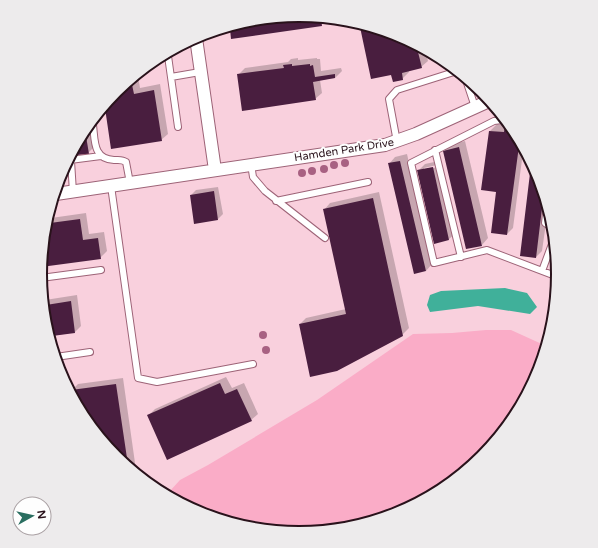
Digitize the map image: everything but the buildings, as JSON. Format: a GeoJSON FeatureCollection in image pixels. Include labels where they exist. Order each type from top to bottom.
{"type":"FeatureCollection","features":[{"type":"Feature","properties":{"kind":"street"},"geometry":{"type":"LineString","coordinates":[[197,44],[215,170]]}},
{"type":"Feature","properties":{"kind":"street","name":"Hamden Park Drive"},"geometry":{"type":"LineString","coordinates":[[60,194],[384,145],[397,142],[484,103]]}},
{"type":"Feature","properties":{"kind":"lane"},"geometry":{"type":"LineString","coordinates":[[168,59],[178,127]]}},
{"type":"Feature","properties":{"kind":"lane"},"geometry":{"type":"LineString","coordinates":[[171,77],[200,72]]}},
{"type":"Feature","properties":{"kind":"lane"},"geometry":{"type":"LineString","coordinates":[[397,142],[389,99],[397,90],[451,73]]}},
{"type":"Feature","properties":{"kind":"lane"},"geometry":{"type":"LineString","coordinates":[[469,89],[476,107]]}},
{"type":"Feature","properties":{"kind":"lane"},"geometry":{"type":"LineString","coordinates":[[499,120],[494,121],[411,163],[434,263],[486,250],[551,274]]}},
{"type":"Feature","properties":{"kind":"lane"},"geometry":{"type":"LineString","coordinates":[[93,128],[96,149],[104,158],[111,160],[123,160],[126,162],[130,183]]}},
{"type":"Feature","properties":{"kind":"lane"},"geometry":{"type":"LineString","coordinates":[[435,150],[461,257]]}},
{"type":"Feature","properties":{"kind":"lane"},"geometry":{"type":"LineString","coordinates":[[75,159],[101,156]]}},
{"type":"Feature","properties":{"kind":"lane"},"geometry":{"type":"LineString","coordinates":[[251,164],[253,177],[265,191],[325,238]]}},
{"type":"Feature","properties":{"kind":"lane"},"geometry":{"type":"LineString","coordinates":[[71,168],[73,192]]}},
{"type":"Feature","properties":{"kind":"lane"},"geometry":{"type":"LineString","coordinates":[[276,200],[368,182]]}},
{"type":"Feature","properties":{"kind":"lane"},"geometry":{"type":"LineString","coordinates":[[111,186],[138,378],[157,382],[253,364]]}},
{"type":"Feature","properties":{"kind":"lane"},"geometry":{"type":"LineString","coordinates":[[542,270],[550,250]]}},
{"type":"Feature","properties":{"kind":"lane"},"geometry":{"type":"LineString","coordinates":[[47,277],[101,270]]}},
{"type":"Feature","properties":{"kind":"lane"},"geometry":{"type":"LineString","coordinates":[[61,356],[90,352]]}},
{"type":"Feature","properties":{"kind":"shaded area"},"geometry":{"type":"Polygon","coordinates":[[[505,288],[527,293],[537,307],[530,314],[478,306],[430,312],[427,305],[430,295],[441,291],[505,288]]]}},
{"type":"Feature","properties":{"kind":"shaded area"},"geometry":{"type":"Polygon","coordinates":[[[486,330],[511,330],[541,344],[538,355],[525,385],[509,414],[499,427],[465,463],[439,484],[425,492],[380,513],[332,524],[299,526],[266,524],[218,513],[170,490],[180,480],[317,400],[413,334],[486,330]]]}}]}
